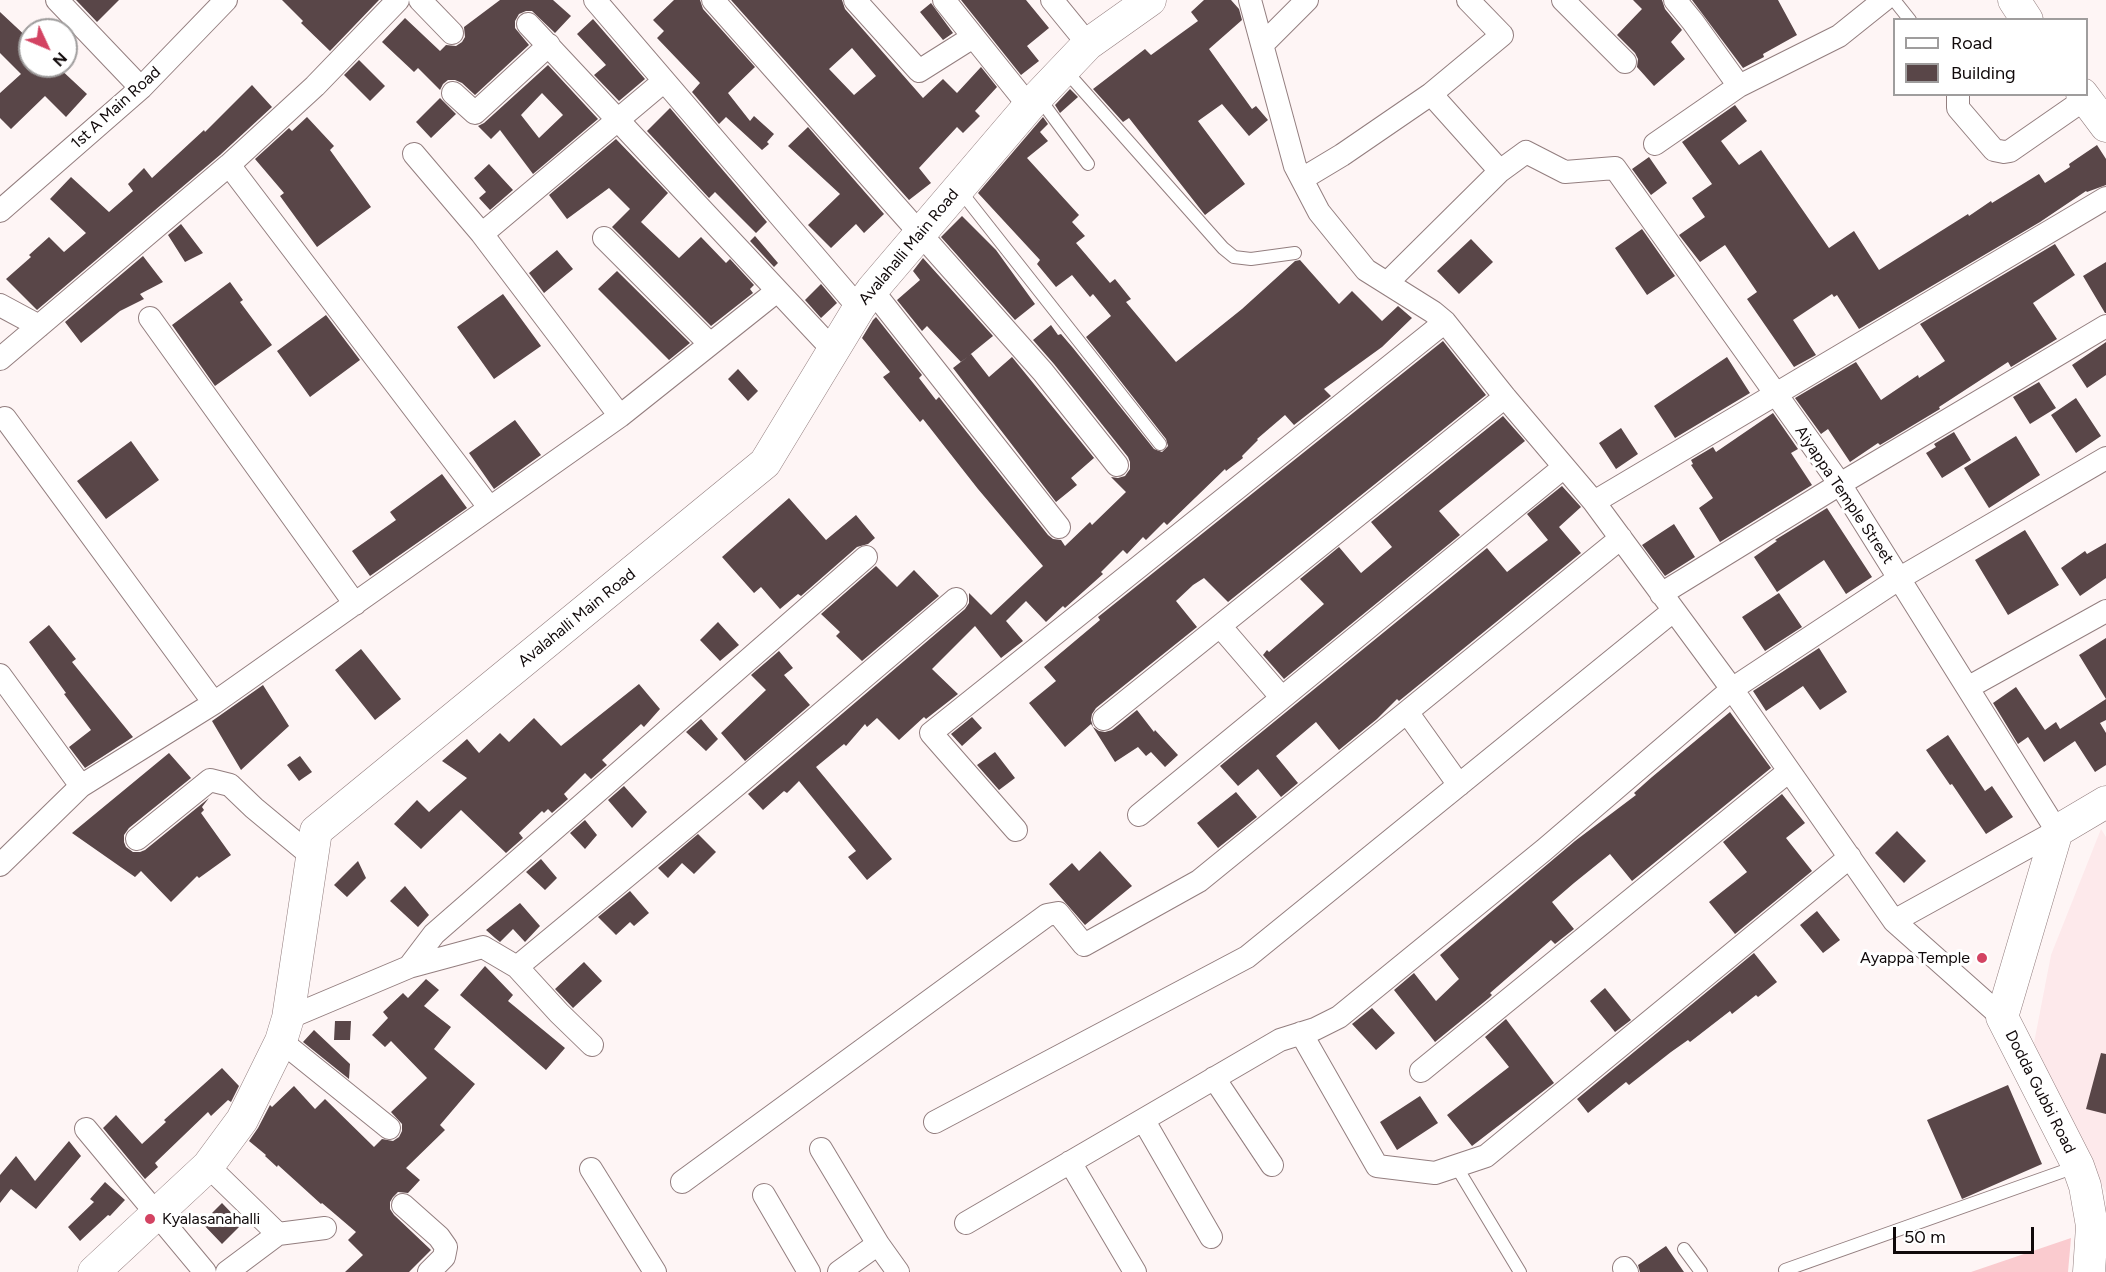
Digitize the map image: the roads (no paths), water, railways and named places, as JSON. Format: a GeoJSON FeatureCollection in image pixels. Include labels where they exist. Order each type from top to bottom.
{"type":"FeatureCollection","features":[{"type":"Feature","properties":{"kind":"main road","name":"Avalahalli Main Road"},"geometry":{"type":"LineString","coordinates":[[94,1272],[208,1166],[242,1120],[285,1030],[316,831],[765,463],[865,299],[920,232],[1033,101],[1088,44],[1150,0]]}},
{"type":"Feature","properties":{"kind":"main road"},"geometry":{"type":"LineString","coordinates":[[2014,0],[2026,18]]}},
{"type":"Feature","properties":{"kind":"main road"},"geometry":{"type":"LineString","coordinates":[[2083,97],[2106,126]]}},
{"type":"Feature","properties":{"kind":"main road"},"geometry":{"type":"LineString","coordinates":[[2057,831],[2106,802]]}},
{"type":"Feature","properties":{"kind":"main road","name":"Dodda Gubbi Road"},"geometry":{"type":"LineString","coordinates":[[2057,831],[2002,1017],[2078,1166],[2087,1196],[2092,1226],[2089,1272]]}},
{"type":"Feature","properties":{"kind":"street"},"geometry":{"type":"LineString","coordinates":[[57,0],[141,88]]}},
{"type":"Feature","properties":{"kind":"street"},"geometry":{"type":"LineString","coordinates":[[0,359],[229,165],[315,86],[398,0]]}},
{"type":"Feature","properties":{"kind":"street"},"geometry":{"type":"LineString","coordinates":[[420,0],[452,33]]}},
{"type":"Feature","properties":{"kind":"street"},"geometry":{"type":"LineString","coordinates":[[596,0],[664,81],[865,299],[1059,527]]}},
{"type":"Feature","properties":{"kind":"street"},"geometry":{"type":"LineString","coordinates":[[713,0],[1043,372],[1117,465]]}},
{"type":"Feature","properties":{"kind":"street"},"geometry":{"type":"LineString","coordinates":[[855,0],[919,71],[973,37]]}},
{"type":"Feature","properties":{"kind":"street"},"geometry":{"type":"LineString","coordinates":[[944,0],[973,37],[1033,101]]}},
{"type":"Feature","properties":{"kind":"street"},"geometry":{"type":"LineString","coordinates":[[1052,0],[1088,44]]}},
{"type":"Feature","properties":{"kind":"street"},"geometry":{"type":"LineString","coordinates":[[1250,0],[1295,165],[1319,212],[1366,270],[1445,322],[1594,502],[1621,538],[1732,689],[1894,921],[2002,1017]]}},
{"type":"Feature","properties":{"kind":"street"},"geometry":{"type":"LineString","coordinates":[[1263,44],[1307,0]]}},
{"type":"Feature","properties":{"kind":"street"},"geometry":{"type":"LineString","coordinates":[[1302,179],[1342,155],[1431,93],[1502,35],[1468,0]]}},
{"type":"Feature","properties":{"kind":"street"},"geometry":{"type":"LineString","coordinates":[[1563,0],[1625,62]]}},
{"type":"Feature","properties":{"kind":"street"},"geometry":{"type":"LineString","coordinates":[[1675,0],[1739,86]]}},
{"type":"Feature","properties":{"kind":"street"},"geometry":{"type":"LineString","coordinates":[[1655,144],[1739,86],[1839,36],[1884,0]]}},
{"type":"Feature","properties":{"kind":"street","name":"1st A Main Road"},"geometry":{"type":"LineString","coordinates":[[0,211],[141,88],[218,2]]}},
{"type":"Feature","properties":{"kind":"street"},"geometry":{"type":"LineString","coordinates":[[528,24],[834,351]]}},
{"type":"Feature","properties":{"kind":"street"},"geometry":{"type":"LineString","coordinates":[[453,93],[476,113],[549,45]]}},
{"type":"Feature","properties":{"kind":"street"},"geometry":{"type":"LineString","coordinates":[[482,234],[664,81]]}},
{"type":"Feature","properties":{"kind":"street"},"geometry":{"type":"LineString","coordinates":[[1387,283],[1500,171],[1431,93]]}},
{"type":"Feature","properties":{"kind":"street"},"geometry":{"type":"LineString","coordinates":[[1958,96],[1958,108],[1994,150],[2004,152],[2010,151],[2083,97]]}},
{"type":"Feature","properties":{"kind":"street","name":"Aiyappa Temple Street"},"geometry":{"type":"LineString","coordinates":[[1500,171],[1527,152],[1565,172],[1615,168],[1840,484],[2057,831]]}},
{"type":"Feature","properties":{"kind":"street"},"geometry":{"type":"LineString","coordinates":[[414,154],[482,234],[620,416]]}},
{"type":"Feature","properties":{"kind":"street"},"geometry":{"type":"LineString","coordinates":[[229,165],[489,507]]}},
{"type":"Feature","properties":{"kind":"street"},"geometry":{"type":"LineString","coordinates":[[1594,502],[2106,198]]}},
{"type":"Feature","properties":{"kind":"street"},"geometry":{"type":"LineString","coordinates":[[604,238],[710,344]]}},
{"type":"Feature","properties":{"kind":"street"},"geometry":{"type":"LineString","coordinates":[[0,865],[81,786],[214,703],[620,416],[777,291]]}},
{"type":"Feature","properties":{"kind":"street"},"geometry":{"type":"LineString","coordinates":[[0,305],[39,326]]}},
{"type":"Feature","properties":{"kind":"street"},"geometry":{"type":"LineString","coordinates":[[150,318],[355,604]]}},
{"type":"Feature","properties":{"kind":"street"},"geometry":{"type":"LineString","coordinates":[[1016,830],[931,733],[1445,322]]}},
{"type":"Feature","properties":{"kind":"street"},"geometry":{"type":"LineString","coordinates":[[935,1122],[1247,957],[1459,785],[1667,603],[1840,484],[2106,326]]}},
{"type":"Feature","properties":{"kind":"street"},"geometry":{"type":"LineString","coordinates":[[1104,719],[1505,396]]}},
{"type":"Feature","properties":{"kind":"street"},"geometry":{"type":"LineString","coordinates":[[5,418],[214,703]]}},
{"type":"Feature","properties":{"kind":"street"},"geometry":{"type":"LineString","coordinates":[[966,1224],[1280,1040],[1315,1029],[1339,1017],[1544,850],[1732,689],[1900,578],[2106,458]]}},
{"type":"Feature","properties":{"kind":"street"},"geometry":{"type":"LineString","coordinates":[[1139,815],[1564,467]]}},
{"type":"Feature","properties":{"kind":"street"},"geometry":{"type":"LineString","coordinates":[[682,1182],[1047,915],[1058,913],[1084,945],[1199,881],[1621,538]]}},
{"type":"Feature","properties":{"kind":"street"},"geometry":{"type":"LineString","coordinates":[[409,967],[434,934],[866,557]]}},
{"type":"Feature","properties":{"kind":"street"},"geometry":{"type":"LineString","coordinates":[[517,967],[747,777],[956,599]]}},
{"type":"Feature","properties":{"kind":"street"},"geometry":{"type":"LineString","coordinates":[[1969,687],[2106,611]]}},
{"type":"Feature","properties":{"kind":"street"},"geometry":{"type":"LineString","coordinates":[[1220,626],[1282,698]]}},
{"type":"Feature","properties":{"kind":"street"},"geometry":{"type":"LineString","coordinates":[[0,675],[81,786]]}},
{"type":"Feature","properties":{"kind":"street"},"geometry":{"type":"LineString","coordinates":[[1407,712],[1459,785]]}},
{"type":"Feature","properties":{"kind":"street"},"geometry":{"type":"LineString","coordinates":[[1421,1071],[1789,771]]}},
{"type":"Feature","properties":{"kind":"street"},"geometry":{"type":"LineString","coordinates":[[136,839],[210,780],[230,785],[313,857]]}},
{"type":"Feature","properties":{"kind":"street"},"geometry":{"type":"LineString","coordinates":[[1894,921],[2057,831]]}},
{"type":"Feature","properties":{"kind":"street"},"geometry":{"type":"LineString","coordinates":[[1301,1033],[1377,1166],[1435,1173],[1486,1156],[1850,857]]}},
{"type":"Feature","properties":{"kind":"street"},"geometry":{"type":"LineString","coordinates":[[389,1128],[285,1030],[409,967],[483,947],[517,967],[592,1045]]}},
{"type":"Feature","properties":{"kind":"street"},"geometry":{"type":"LineString","coordinates":[[1214,1078],[1272,1165]]}},
{"type":"Feature","properties":{"kind":"street"},"geometry":{"type":"LineString","coordinates":[[1144,1121],[1211,1237]]}},
{"type":"Feature","properties":{"kind":"street"},"geometry":{"type":"LineString","coordinates":[[86,1129],[205,1272]]}},
{"type":"Feature","properties":{"kind":"street"},"geometry":{"type":"LineString","coordinates":[[821,1149],[878,1244],[898,1272]]}},
{"type":"Feature","properties":{"kind":"street"},"geometry":{"type":"LineString","coordinates":[[1070,1162],[1135,1272]]}},
{"type":"Feature","properties":{"kind":"street"},"geometry":{"type":"LineString","coordinates":[[208,1166],[278,1234]]}},
{"type":"Feature","properties":{"kind":"street"},"geometry":{"type":"LineString","coordinates":[[591,1169],[655,1272]]}},
{"type":"Feature","properties":{"kind":"street"},"geometry":{"type":"LineString","coordinates":[[764,1195],[808,1272]]}},
{"type":"Feature","properties":{"kind":"street"},"geometry":{"type":"LineString","coordinates":[[403,1205],[439,1237],[446,1247],[444,1257],[429,1272]]}},
{"type":"Feature","properties":{"kind":"street"},"geometry":{"type":"LineString","coordinates":[[227,1272],[278,1234],[325,1228]]}},
{"type":"Feature","properties":{"kind":"street"},"geometry":{"type":"LineString","coordinates":[[839,1272],[878,1244]]}},
{"type":"Feature","properties":{"kind":"lane"},"geometry":{"type":"LineString","coordinates":[[1894,0],[1908,18]]}},
{"type":"Feature","properties":{"kind":"lane"},"geometry":{"type":"LineString","coordinates":[[1065,70],[1228,253],[1234,257],[1251,259],[1295,253]]}},
{"type":"Feature","properties":{"kind":"lane"},"geometry":{"type":"LineString","coordinates":[[1033,101],[1088,164]]}},
{"type":"Feature","properties":{"kind":"lane"},"geometry":{"type":"LineString","coordinates":[[958,188],[1160,444]]}},
{"type":"Feature","properties":{"kind":"lane"},"geometry":{"type":"LineString","coordinates":[[1456,1166],[1520,1272]]}},
{"type":"Feature","properties":{"kind":"lane"},"geometry":{"type":"LineString","coordinates":[[1785,1270],[2078,1166]]}},
{"type":"Feature","properties":{"kind":"lane"},"geometry":{"type":"LineString","coordinates":[[1684,1249],[1701,1272]]}},
{"type":"Feature","properties":{"kind":"place","name":"Ayappa Temple"},"geometry":{"type":"Point","coordinates":[1982,958]}},
{"type":"Feature","properties":{"kind":"place","name":"Kyalasanahalli"},"geometry":{"type":"Point","coordinates":[150,1219]}}]}
